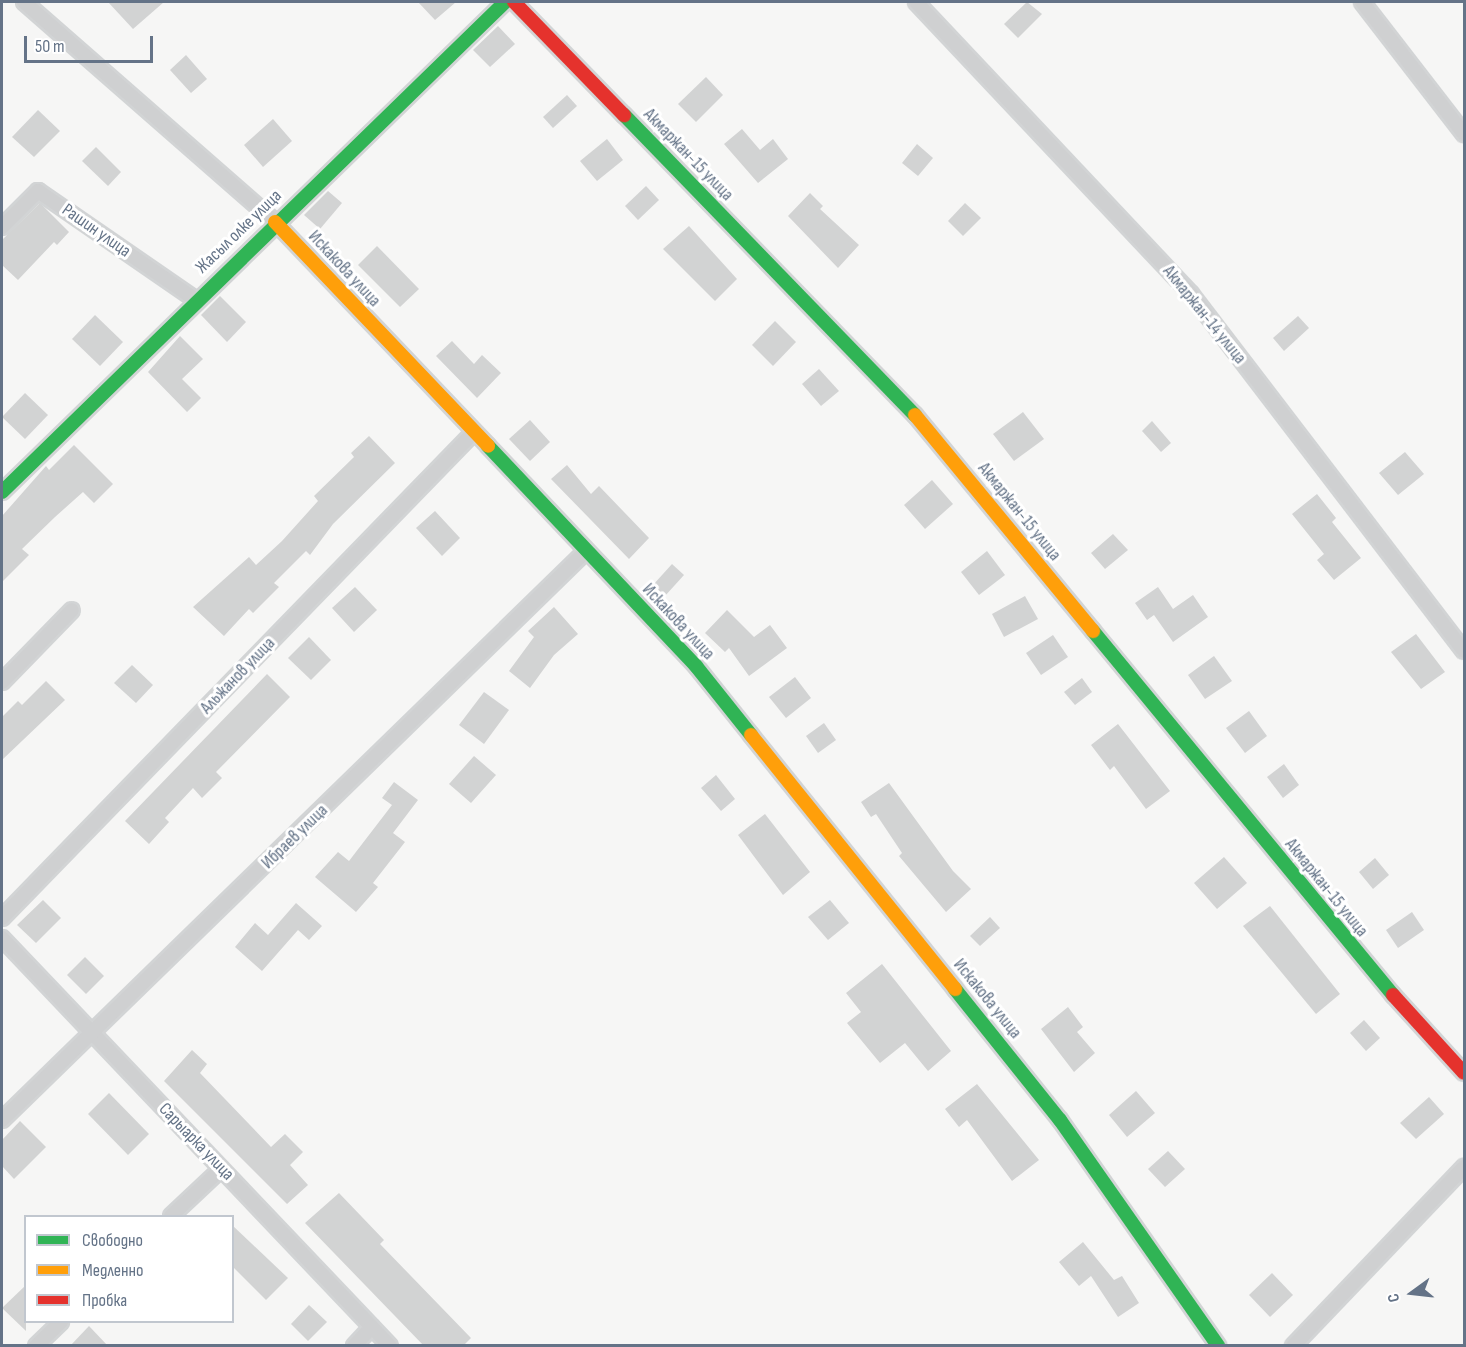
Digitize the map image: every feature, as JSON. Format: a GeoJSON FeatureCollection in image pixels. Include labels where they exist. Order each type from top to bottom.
{"type":"FeatureCollection","features":[{"type":"Feature","properties":{"kind":"street","name":"Искакова улица"},"geometry":{"type":"LineString","coordinates":[[24,2],[275,222],[696,666],[1060,1120],[1218,1346]]}},
{"type":"Feature","properties":{"kind":"street","name":"Жасыл олке улица"},"geometry":{"type":"LineString","coordinates":[[2,492],[275,222],[505,2]]}},
{"type":"Feature","properties":{"kind":"street","name":"Акмаржан-15 улица"},"geometry":{"type":"LineString","coordinates":[[514,2],[921,421],[1361,959],[1464,1073]]}},
{"type":"Feature","properties":{"kind":"street","name":"Акмаржан-14 улица"},"geometry":{"type":"LineString","coordinates":[[916,2],[1191,294],[1464,651]]}},
{"type":"Feature","properties":{"kind":"street"},"geometry":{"type":"LineString","coordinates":[[1362,2],[1464,134]]}},
{"type":"Feature","properties":{"kind":"street","name":"Рашин улица"},"geometry":{"type":"LineString","coordinates":[[2,227],[38,191],[196,300]]}},
{"type":"Feature","properties":{"kind":"street","name":"Альжанов улица"},"geometry":{"type":"LineString","coordinates":[[2,918],[473,433]]}},
{"type":"Feature","properties":{"kind":"street","name":"Ибраев улица"},"geometry":{"type":"LineString","coordinates":[[2,1120],[93,1035],[586,551]]}},
{"type":"Feature","properties":{"kind":"street"},"geometry":{"type":"LineString","coordinates":[[2,682],[72,610]]}},
{"type":"Feature","properties":{"kind":"street","name":"Сарыарка улица"},"geometry":{"type":"LineString","coordinates":[[2,938],[390,1346]]}},
{"type":"Feature","properties":{"kind":"street"},"geometry":{"type":"LineString","coordinates":[[1293,1346],[1464,1167]]}},
{"type":"Feature","properties":{"kind":"street"},"geometry":{"type":"LineString","coordinates":[[172,1215],[221,1169]]}},
{"type":"Feature","properties":{"kind":"street"},"geometry":{"type":"LineString","coordinates":[[36,1346],[60,1323]]}},
{"type":"Feature","properties":{"kind":"street"},"geometry":{"type":"LineString","coordinates":[[354,1346],[372,1327]]}},
{"type":"Feature","properties":{"kind":"building"},"geometry":{"type":"Polygon","coordinates":[[[108,2],[164,2],[133,29],[108,2]]]}},
{"type":"Feature","properties":{"kind":"building"},"geometry":{"type":"Polygon","coordinates":[[[418,2],[456,2],[435,20],[418,2]]]}},
{"type":"Feature","properties":{"kind":"building"},"geometry":{"type":"Polygon","coordinates":[[[1027,2],[1042,14],[1018,38],[1004,24],[1027,2]]]}},
{"type":"Feature","properties":{"kind":"building"},"geometry":{"type":"Polygon","coordinates":[[[498,26],[515,44],[490,67],[473,50],[498,26]]]}},
{"type":"Feature","properties":{"kind":"building"},"geometry":{"type":"Polygon","coordinates":[[[186,55],[207,79],[191,93],[170,70],[186,55]]]}},
{"type":"Feature","properties":{"kind":"building"},"geometry":{"type":"Polygon","coordinates":[[[706,77],[723,95],[696,122],[678,104],[706,77]]]}},
{"type":"Feature","properties":{"kind":"building"},"geometry":{"type":"Polygon","coordinates":[[[567,95],[577,106],[553,128],[543,117],[567,95]]]}},
{"type":"Feature","properties":{"kind":"building"},"geometry":{"type":"Polygon","coordinates":[[[38,110],[60,131],[34,157],[12,137],[38,110]]]}},
{"type":"Feature","properties":{"kind":"building"},"geometry":{"type":"Polygon","coordinates":[[[273,119],[292,141],[263,167],[244,145],[273,119]]]}},
{"type":"Feature","properties":{"kind":"building"},"geometry":{"type":"Polygon","coordinates":[[[742,129],[760,150],[773,139],[788,159],[758,183],[724,144],[742,129]]]}},
{"type":"Feature","properties":{"kind":"building"},"geometry":{"type":"Polygon","coordinates":[[[607,139],[623,160],[597,181],[580,161],[607,139]]]}},
{"type":"Feature","properties":{"kind":"building"},"geometry":{"type":"Polygon","coordinates":[[[917,144],[933,158],[918,176],[902,163],[917,144]]]}},
{"type":"Feature","properties":{"kind":"building"},"geometry":{"type":"Polygon","coordinates":[[[96,147],[121,172],[108,186],[82,161],[96,147]]]}},
{"type":"Feature","properties":{"kind":"building"},"geometry":{"type":"Polygon","coordinates":[[[646,186],[659,200],[638,220],[625,206],[646,186]]]}},
{"type":"Feature","properties":{"kind":"building"},"geometry":{"type":"Polygon","coordinates":[[[328,191],[342,203],[320,229],[304,215],[328,191]]]}},
{"type":"Feature","properties":{"kind":"building"},"geometry":{"type":"Polygon","coordinates":[[[810,193],[823,206],[820,209],[859,245],[838,268],[788,216],[810,193]]]}},
{"type":"Feature","properties":{"kind":"building"},"geometry":{"type":"Polygon","coordinates":[[[40,203],[69,232],[57,245],[54,242],[18,280],[2,265],[2,240],[40,203]]]}},
{"type":"Feature","properties":{"kind":"building"},"geometry":{"type":"Polygon","coordinates":[[[965,203],[981,218],[963,236],[948,221],[965,203]]]}},
{"type":"Feature","properties":{"kind":"building"},"geometry":{"type":"Polygon","coordinates":[[[689,226],[737,279],[715,301],[663,249],[689,226]]]}},
{"type":"Feature","properties":{"kind":"building"},"geometry":{"type":"Polygon","coordinates":[[[377,246],[419,289],[400,307],[358,265],[377,246]]]}},
{"type":"Feature","properties":{"kind":"building"},"geometry":{"type":"Polygon","coordinates":[[[220,296],[246,322],[227,342],[201,315],[220,296]]]}},
{"type":"Feature","properties":{"kind":"building"},"geometry":{"type":"Polygon","coordinates":[[[95,315],[123,342],[100,366],[72,339],[95,315]]]}},
{"type":"Feature","properties":{"kind":"building"},"geometry":{"type":"Polygon","coordinates":[[[1298,316],[1309,328],[1284,351],[1273,338],[1298,316]]]}},
{"type":"Feature","properties":{"kind":"building"},"geometry":{"type":"Polygon","coordinates":[[[775,321],[796,342],[773,366],[752,345],[775,321]]]}},
{"type":"Feature","properties":{"kind":"building"},"geometry":{"type":"Polygon","coordinates":[[[180,336],[203,359],[182,379],[201,398],[187,412],[148,372],[180,336]]]}},
{"type":"Feature","properties":{"kind":"building"},"geometry":{"type":"Polygon","coordinates":[[[452,341],[474,364],[482,355],[501,373],[477,398],[436,356],[452,341]]]}},
{"type":"Feature","properties":{"kind":"building"},"geometry":{"type":"Polygon","coordinates":[[[819,369],[839,391],[821,406],[802,384],[819,369]]]}},
{"type":"Feature","properties":{"kind":"building"},"geometry":{"type":"Polygon","coordinates":[[[25,393],[48,415],[25,439],[2,417],[25,393]]]}},
{"type":"Feature","properties":{"kind":"building"},"geometry":{"type":"Polygon","coordinates":[[[1023,412],[1044,439],[1014,461],[993,434],[1023,412]]]}},
{"type":"Feature","properties":{"kind":"building"},"geometry":{"type":"Polygon","coordinates":[[[530,420],[550,442],[530,461],[509,439],[530,420]]]}},
{"type":"Feature","properties":{"kind":"building"},"geometry":{"type":"Polygon","coordinates":[[[1152,421],[1171,443],[1161,452],[1142,431],[1152,421]]]}},
{"type":"Feature","properties":{"kind":"building"},"geometry":{"type":"Polygon","coordinates":[[[369,436],[395,463],[333,524],[310,555],[306,551],[274,583],[279,587],[253,613],[249,609],[224,636],[193,607],[249,557],[256,565],[282,541],[318,501],[314,496],[354,457],[351,453],[369,436]]]}},
{"type":"Feature","properties":{"kind":"building"},"geometry":{"type":"Polygon","coordinates":[[[74,445],[113,484],[94,503],[83,492],[22,549],[29,555],[2,582],[2,516],[46,466],[49,470],[74,445]]]}},
{"type":"Feature","properties":{"kind":"building"},"geometry":{"type":"Polygon","coordinates":[[[1405,452],[1424,474],[1398,495],[1379,473],[1405,452]]]}},
{"type":"Feature","properties":{"kind":"building"},"geometry":{"type":"Polygon","coordinates":[[[567,465],[591,494],[599,486],[649,538],[629,559],[551,479],[567,465]]]}},
{"type":"Feature","properties":{"kind":"building"},"geometry":{"type":"Polygon","coordinates":[[[932,480],[953,504],[925,529],[904,505],[932,480]]]}},
{"type":"Feature","properties":{"kind":"building"},"geometry":{"type":"Polygon","coordinates":[[[1317,494],[1336,518],[1332,522],[1361,558],[1334,580],[1317,560],[1324,554],[1292,514],[1317,494]]]}},
{"type":"Feature","properties":{"kind":"building"},"geometry":{"type":"Polygon","coordinates":[[[435,511],[460,538],[442,556],[416,528],[435,511]]]}},
{"type":"Feature","properties":{"kind":"building"},"geometry":{"type":"Polygon","coordinates":[[[1113,534],[1128,550],[1105,569],[1091,553],[1113,534]]]}},
{"type":"Feature","properties":{"kind":"building"},"geometry":{"type":"Polygon","coordinates":[[[987,551],[1005,575],[979,595],[961,572],[987,551]]]}},
{"type":"Feature","properties":{"kind":"building"},"geometry":{"type":"Polygon","coordinates":[[[672,564],[684,575],[665,596],[653,585],[672,564]]]}},
{"type":"Feature","properties":{"kind":"building"},"geometry":{"type":"Polygon","coordinates":[[[355,587],[377,610],[354,632],[332,608],[355,587]]]}},
{"type":"Feature","properties":{"kind":"building"},"geometry":{"type":"Polygon","coordinates":[[[1158,587],[1173,609],[1193,595],[1208,617],[1173,642],[1154,615],[1147,620],[1135,603],[1158,587]]]}},
{"type":"Feature","properties":{"kind":"building"},"geometry":{"type":"Polygon","coordinates":[[[1025,596],[1038,619],[1004,637],[992,614],[1025,596]]]}},
{"type":"Feature","properties":{"kind":"building"},"geometry":{"type":"Polygon","coordinates":[[[554,607],[578,634],[554,655],[530,688],[509,671],[534,637],[528,631],[554,607]]]}},
{"type":"Feature","properties":{"kind":"building"},"geometry":{"type":"Polygon","coordinates":[[[727,610],[754,637],[770,625],[787,648],[749,676],[729,648],[725,652],[705,633],[727,610]]]}},
{"type":"Feature","properties":{"kind":"building"},"geometry":{"type":"Polygon","coordinates":[[[1416,634],[1445,672],[1421,689],[1391,652],[1416,634]]]}},
{"type":"Feature","properties":{"kind":"building"},"geometry":{"type":"Polygon","coordinates":[[[1053,635],[1068,657],[1041,675],[1026,653],[1053,635]]]}},
{"type":"Feature","properties":{"kind":"building"},"geometry":{"type":"Polygon","coordinates":[[[309,637],[331,660],[311,680],[288,658],[309,637]]]}},
{"type":"Feature","properties":{"kind":"building"},"geometry":{"type":"Polygon","coordinates":[[[1214,656],[1232,681],[1205,699],[1188,675],[1214,656]]]}},
{"type":"Feature","properties":{"kind":"building"},"geometry":{"type":"Polygon","coordinates":[[[132,665],[153,685],[136,703],[114,683],[132,665]]]}},
{"type":"Feature","properties":{"kind":"building"},"geometry":{"type":"Polygon","coordinates":[[[267,674],[290,697],[216,772],[222,778],[202,798],[193,788],[165,818],[169,822],[149,844],[125,821],[267,674]]]}},
{"type":"Feature","properties":{"kind":"building"},"geometry":{"type":"Polygon","coordinates":[[[795,677],[811,698],[786,718],[769,697],[795,677]]]}},
{"type":"Feature","properties":{"kind":"building"},"geometry":{"type":"Polygon","coordinates":[[[1082,678],[1092,692],[1075,705],[1064,692],[1082,678]]]}},
{"type":"Feature","properties":{"kind":"building"},"geometry":{"type":"Polygon","coordinates":[[[46,681],[65,700],[2,760],[2,717],[18,701],[22,705],[46,681]]]}},
{"type":"Feature","properties":{"kind":"building"},"geometry":{"type":"Polygon","coordinates":[[[484,692],[509,710],[484,744],[459,725],[484,692]]]}},
{"type":"Feature","properties":{"kind":"building"},"geometry":{"type":"Polygon","coordinates":[[[1249,711],[1267,736],[1245,753],[1226,728],[1249,711]]]}},
{"type":"Feature","properties":{"kind":"building"},"geometry":{"type":"Polygon","coordinates":[[[824,723],[836,740],[818,753],[806,736],[824,723]]]}},
{"type":"Feature","properties":{"kind":"building"},"geometry":{"type":"Polygon","coordinates":[[[1118,724],[1170,791],[1146,809],[1114,766],[1110,770],[1091,745],[1118,724]]]}},
{"type":"Feature","properties":{"kind":"building"},"geometry":{"type":"Polygon","coordinates":[[[474,756],[496,775],[471,803],[449,784],[474,756]]]}},
{"type":"Feature","properties":{"kind":"building"},"geometry":{"type":"Polygon","coordinates":[[[1284,764],[1299,785],[1283,798],[1267,777],[1284,764]]]}},
{"type":"Feature","properties":{"kind":"building"},"geometry":{"type":"Polygon","coordinates":[[[716,775],[735,799],[721,811],[701,788],[716,775]]]}},
{"type":"Feature","properties":{"kind":"building"},"geometry":{"type":"Polygon","coordinates":[[[394,782],[418,800],[393,833],[405,842],[373,883],[378,887],[356,912],[315,877],[338,852],[349,861],[392,805],[382,798],[394,782]]]}},
{"type":"Feature","properties":{"kind":"building"},"geometry":{"type":"Polygon","coordinates":[[[889,783],[953,871],[971,889],[946,912],[899,856],[902,853],[876,814],[871,817],[861,802],[889,783]]]}},
{"type":"Feature","properties":{"kind":"building"},"geometry":{"type":"Polygon","coordinates":[[[765,814],[810,872],[783,895],[738,835],[765,814]]]}},
{"type":"Feature","properties":{"kind":"building"},"geometry":{"type":"Polygon","coordinates":[[[1224,857],[1247,883],[1217,909],[1194,883],[1224,857]]]}},
{"type":"Feature","properties":{"kind":"building"},"geometry":{"type":"Polygon","coordinates":[[[1375,858],[1389,875],[1373,889],[1359,872],[1375,858]]]}},
{"type":"Feature","properties":{"kind":"building"},"geometry":{"type":"Polygon","coordinates":[[[43,900],[61,918],[36,943],[17,925],[43,900]]]}},
{"type":"Feature","properties":{"kind":"building"},"geometry":{"type":"Polygon","coordinates":[[[830,900],[849,923],[828,940],[808,917],[830,900]]]}},
{"type":"Feature","properties":{"kind":"building"},"geometry":{"type":"Polygon","coordinates":[[[296,903],[322,926],[309,940],[298,930],[262,971],[235,947],[255,923],[268,935],[296,903]]]}},
{"type":"Feature","properties":{"kind":"building"},"geometry":{"type":"Polygon","coordinates":[[[1270,906],[1340,994],[1316,1014],[1243,926],[1270,906]]]}},
{"type":"Feature","properties":{"kind":"building"},"geometry":{"type":"Polygon","coordinates":[[[1412,912],[1424,930],[1398,948],[1386,930],[1412,912]]]}},
{"type":"Feature","properties":{"kind":"building"},"geometry":{"type":"Polygon","coordinates":[[[990,917],[1000,928],[980,946],[970,936],[990,917]]]}},
{"type":"Feature","properties":{"kind":"building"},"geometry":{"type":"Polygon","coordinates":[[[85,957],[104,976],[86,994],[67,975],[85,957]]]}},
{"type":"Feature","properties":{"kind":"building"},"geometry":{"type":"Polygon","coordinates":[[[882,964],[951,1051],[928,1071],[905,1043],[880,1063],[847,1023],[861,1012],[846,993],[882,964]]]}},
{"type":"Feature","properties":{"kind":"building"},"geometry":{"type":"Polygon","coordinates":[[[1068,1007],[1083,1027],[1077,1032],[1095,1053],[1074,1072],[1041,1029],[1068,1007]]]}},
{"type":"Feature","properties":{"kind":"building"},"geometry":{"type":"Polygon","coordinates":[[[1364,1020],[1380,1038],[1366,1051],[1350,1033],[1364,1020]]]}},
{"type":"Feature","properties":{"kind":"building"},"geometry":{"type":"Polygon","coordinates":[[[192,1050],[207,1064],[200,1073],[271,1147],[285,1134],[303,1152],[290,1165],[308,1185],[287,1204],[164,1081],[192,1050]]]}},
{"type":"Feature","properties":{"kind":"building"},"geometry":{"type":"Polygon","coordinates":[[[977,1084],[1039,1160],[1012,1181],[967,1120],[959,1127],[945,1109],[977,1084]]]}},
{"type":"Feature","properties":{"kind":"building"},"geometry":{"type":"Polygon","coordinates":[[[1136,1091],[1155,1113],[1127,1137],[1109,1115],[1136,1091]]]}},
{"type":"Feature","properties":{"kind":"building"},"geometry":{"type":"Polygon","coordinates":[[[109,1093],[149,1134],[128,1155],[88,1114],[109,1093]]]}},
{"type":"Feature","properties":{"kind":"building"},"geometry":{"type":"Polygon","coordinates":[[[1429,1097],[1444,1114],[1416,1139],[1400,1123],[1429,1097]]]}},
{"type":"Feature","properties":{"kind":"building"},"geometry":{"type":"Polygon","coordinates":[[[20,1121],[46,1147],[14,1179],[2,1166],[2,1140],[20,1121]]]}},
{"type":"Feature","properties":{"kind":"building"},"geometry":{"type":"Polygon","coordinates":[[[1168,1151],[1185,1169],[1165,1187],[1148,1169],[1168,1151]]]}},
{"type":"Feature","properties":{"kind":"building"},"geometry":{"type":"Polygon","coordinates":[[[339,1193],[384,1240],[380,1244],[471,1338],[463,1346],[424,1346],[305,1223],[339,1193]]]}},
{"type":"Feature","properties":{"kind":"building"},"geometry":{"type":"Polygon","coordinates":[[[234,1227],[288,1278],[266,1300],[234,1268],[234,1227]]]}},
{"type":"Feature","properties":{"kind":"building"},"geometry":{"type":"Polygon","coordinates":[[[1083,1242],[1114,1280],[1122,1276],[1139,1303],[1118,1317],[1091,1276],[1079,1286],[1059,1262],[1083,1242]]]}},
{"type":"Feature","properties":{"kind":"building"},"geometry":{"type":"Polygon","coordinates":[[[1272,1273],[1293,1295],[1270,1317],[1249,1295],[1272,1273]]]}},
{"type":"Feature","properties":{"kind":"building"},"geometry":{"type":"Polygon","coordinates":[[[24,1287],[26,1331],[2,1308],[24,1287]]]}},
{"type":"Feature","properties":{"kind":"building"},"geometry":{"type":"Polygon","coordinates":[[[309,1305],[327,1322],[308,1341],[291,1324],[309,1305]]]}},
{"type":"Feature","properties":{"kind":"building"},"geometry":{"type":"Polygon","coordinates":[[[89,1326],[108,1346],[70,1346],[89,1326]]]}},
{"type":"Feature","properties":{"kind":"traffic: fast"},"geometry":{"type":"LineString","coordinates":[[2,492],[505,2]]}},
{"type":"Feature","properties":{"kind":"traffic: fast"},"geometry":{"type":"LineString","coordinates":[[624,115],[915,415]]}},
{"type":"Feature","properties":{"kind":"traffic: fast"},"geometry":{"type":"LineString","coordinates":[[488,446],[696,666],[751,735]]}},
{"type":"Feature","properties":{"kind":"traffic: fast"},"geometry":{"type":"LineString","coordinates":[[1093,631],[1393,995]]}},
{"type":"Feature","properties":{"kind":"traffic: fast"},"geometry":{"type":"LineString","coordinates":[[955,989],[1060,1120],[1218,1346]]}},
{"type":"Feature","properties":{"kind":"traffic: slow"},"geometry":{"type":"LineString","coordinates":[[275,222],[488,446]]}},
{"type":"Feature","properties":{"kind":"traffic: slow"},"geometry":{"type":"LineString","coordinates":[[915,415],[1093,631]]}},
{"type":"Feature","properties":{"kind":"traffic: slow"},"geometry":{"type":"LineString","coordinates":[[751,735],[955,989]]}},
{"type":"Feature","properties":{"kind":"traffic: jam"},"geometry":{"type":"LineString","coordinates":[[514,2],[624,115]]}},
{"type":"Feature","properties":{"kind":"traffic: jam"},"geometry":{"type":"LineString","coordinates":[[1393,995],[1464,1073]]}}]}
